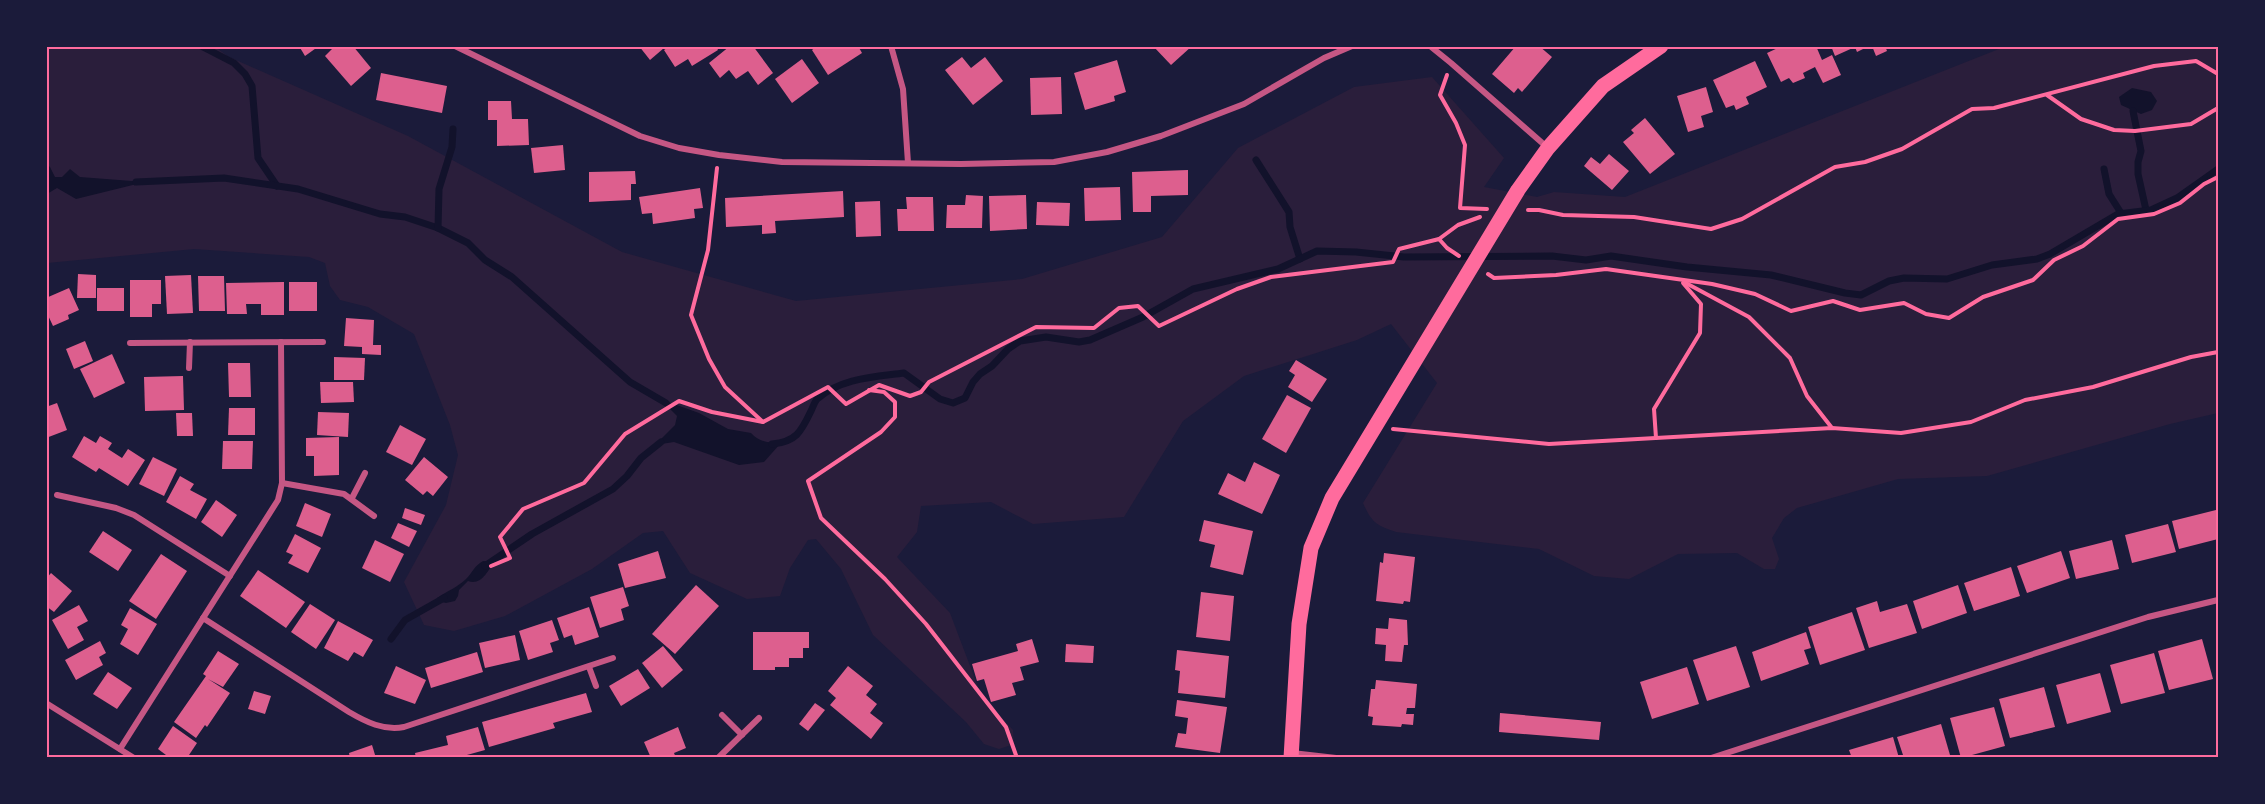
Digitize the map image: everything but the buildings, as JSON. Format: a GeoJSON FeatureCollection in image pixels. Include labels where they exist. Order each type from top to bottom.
{"type":"FeatureCollection","features":[{"type":"Feature","properties":{"kind":"main road"},"geometry":{"type":"LineString","coordinates":[[1291,755],[1299,624],[1311,548],[1332,498],[1518,190],[1548,148],[1604,86],[1661,46]]}},
{"type":"Feature","properties":{"kind":"street"},"geometry":{"type":"LineString","coordinates":[[455,46],[640,136],[679,148],[782,162],[908,163],[1054,162],[1107,152],[1161,136],[1244,104],[1324,58],[1352,46]]}},
{"type":"Feature","properties":{"kind":"street"},"geometry":{"type":"LineString","coordinates":[[891,46],[903,89],[908,163]]}},
{"type":"Feature","properties":{"kind":"street"},"geometry":{"type":"LineString","coordinates":[[1430,46],[1548,148]]}},
{"type":"Feature","properties":{"kind":"street"},"geometry":{"type":"LineString","coordinates":[[189,368],[190,342]]}},
{"type":"Feature","properties":{"kind":"street"},"geometry":{"type":"LineString","coordinates":[[120,749],[278,500],[282,483],[281,342]]}},
{"type":"Feature","properties":{"kind":"street"},"geometry":{"type":"LineString","coordinates":[[130,343],[323,342]]}},
{"type":"Feature","properties":{"kind":"street"},"geometry":{"type":"LineString","coordinates":[[352,498],[365,473]]}},
{"type":"Feature","properties":{"kind":"street"},"geometry":{"type":"LineString","coordinates":[[282,483],[332,491],[352,498],[374,516]]}},
{"type":"Feature","properties":{"kind":"street"},"geometry":{"type":"LineString","coordinates":[[57,495],[116,508],[134,515],[230,576]]}},
{"type":"Feature","properties":{"kind":"street"},"geometry":{"type":"LineString","coordinates":[[1711,758],[2148,617],[2218,600]]}},
{"type":"Feature","properties":{"kind":"street"},"geometry":{"type":"LineString","coordinates":[[203,618],[354,715],[387,728],[404,727],[613,658]]}},
{"type":"Feature","properties":{"kind":"street"},"geometry":{"type":"LineString","coordinates":[[589,667],[596,686]]}},
{"type":"Feature","properties":{"kind":"street"},"geometry":{"type":"LineString","coordinates":[[46,703],[134,758]]}},
{"type":"Feature","properties":{"kind":"street"},"geometry":{"type":"LineString","coordinates":[[722,715],[742,735]]}},
{"type":"Feature","properties":{"kind":"street"},"geometry":{"type":"LineString","coordinates":[[718,758],[759,718]]}},
{"type":"Feature","properties":{"kind":"street"},"geometry":{"type":"LineString","coordinates":[[1291,755],[1336,758]]}},
{"type":"Feature","properties":{"kind":"path"},"geometry":{"type":"LineString","coordinates":[[1527,210],[1563,215],[1634,217],[1711,229],[1742,219],[1835,167],[1865,162],[1902,149],[1972,109],[1994,108],[2154,66],[2196,61],[2218,74]]}},
{"type":"Feature","properties":{"kind":"path"},"geometry":{"type":"LineString","coordinates":[[491,566],[510,558],[501,537],[523,509],[584,483],[625,434],[679,401],[712,412],[763,422],[828,387],[846,404],[879,385],[910,396],[921,392],[929,382],[1036,327],[1094,328],[1119,308],[1138,306],[1159,326],[1237,289],[1271,277],[1393,262],[1399,249],[1439,239],[1458,225],[1494,209],[1460,208],[1464,145],[1456,123],[1440,95],[1451,63]]}},
{"type":"Feature","properties":{"kind":"path"},"geometry":{"type":"LineString","coordinates":[[2046,94],[2081,119],[2114,130],[2135,131],[2191,124],[2218,108]]}},
{"type":"Feature","properties":{"kind":"path"},"geometry":{"type":"LineString","coordinates":[[719,155],[708,250],[691,315],[709,359],[725,387],[763,422]]}},
{"type":"Feature","properties":{"kind":"path"},"geometry":{"type":"LineString","coordinates":[[1494,278],[1556,275],[1606,269],[1755,294],[1791,311],[1833,301],[1860,310],[1904,303],[1926,314],[1949,318],[1983,297],[2033,280],[2054,260],[2084,246],[2118,219],[2154,214],[2180,203],[2204,184],[2218,177]]}},
{"type":"Feature","properties":{"kind":"path"},"geometry":{"type":"LineString","coordinates":[[1439,239],[1447,248]]}},
{"type":"Feature","properties":{"kind":"path"},"geometry":{"type":"LineString","coordinates":[[1681,280],[1749,317],[1790,358],[1807,396],[1832,428]]}},
{"type":"Feature","properties":{"kind":"path"},"geometry":{"type":"LineString","coordinates":[[1656,438],[1654,409],[1700,333],[1701,304],[1681,280]]}},
{"type":"Feature","properties":{"kind":"path"},"geometry":{"type":"LineString","coordinates":[[1375,427],[1549,444],[1832,428],[1901,432],[1971,422],[2025,400],[2093,387],[2190,357],[2218,352]]}},
{"type":"Feature","properties":{"kind":"path"},"geometry":{"type":"LineString","coordinates":[[870,390],[884,392],[894,402],[895,417],[881,432],[808,481],[821,518],[885,579],[926,624],[1006,728],[1017,758]]}},
{"type":"Feature","properties":{"kind":"shaded area"},"geometry":{"type":"Polygon","coordinates":[[[47,47],[215,47],[229,57],[408,136],[622,252],[796,301],[1022,279],[1162,237],[1238,148],[1354,87],[1432,77],[1504,158],[1484,187],[1537,197],[1554,192],[1625,197],[2004,47],[2218,47],[2218,413],[2170,424],[1987,476],[1898,479],[1797,508],[1784,518],[1772,538],[1779,559],[1775,569],[1764,569],[1737,553],[1678,554],[1629,579],[1594,576],[1539,549],[1396,532],[1379,525],[1372,519],[1363,503],[1437,383],[1391,324],[1357,340],[1244,376],[1183,421],[1124,517],[1033,524],[991,502],[921,506],[917,532],[897,557],[950,613],[981,695],[1013,730],[1014,744],[999,749],[984,744],[966,722],[873,635],[841,569],[816,539],[808,540],[790,568],[780,596],[747,599],[690,573],[663,531],[643,533],[592,569],[505,616],[454,631],[424,625],[404,582],[446,505],[458,455],[450,425],[414,334],[368,307],[340,300],[330,286],[325,263],[309,257],[194,249],[47,263],[47,47]]]}},
{"type":"Feature","properties":{"kind":"shaded area"},"geometry":{"type":"Polygon","coordinates":[[[2132,88],[2151,92],[2157,101],[2152,110],[2141,114],[2121,105],[2119,97],[2132,88]]]}},
{"type":"Feature","properties":{"kind":"shaded area"},"geometry":{"type":"Polygon","coordinates":[[[47,164],[55,177],[62,177],[70,169],[80,177],[145,182],[76,199],[57,188],[47,194],[47,164]]]}},
{"type":"Feature","properties":{"kind":"shaded area"},"geometry":{"type":"Polygon","coordinates":[[[660,399],[699,413],[728,429],[751,433],[761,440],[780,444],[764,462],[739,465],[674,442],[655,445],[675,425],[677,416],[660,399]]]}},
{"type":"Feature","properties":{"kind":"shaded area"},"geometry":{"type":"Polygon","coordinates":[[[483,561],[494,562],[484,577],[473,582],[468,581],[459,590],[455,601],[446,603],[437,601],[437,598],[463,582],[483,561]]]}},
{"type":"Feature","properties":{"kind":"waterway"},"geometry":{"type":"LineString","coordinates":[[201,46],[234,63],[245,74],[252,86],[258,158],[277,186]]}},
{"type":"Feature","properties":{"kind":"waterway"},"geometry":{"type":"LineString","coordinates":[[2133,111],[2141,151],[2138,174],[2146,210]]}},
{"type":"Feature","properties":{"kind":"waterway"},"geometry":{"type":"LineString","coordinates":[[438,228],[439,189],[452,147],[453,129]]}},
{"type":"Feature","properties":{"kind":"waterway"},"geometry":{"type":"LineString","coordinates":[[1256,160],[1289,212],[1290,227],[1300,259]]}},
{"type":"Feature","properties":{"kind":"waterway"},"geometry":{"type":"LineString","coordinates":[[2104,169],[2109,194],[2121,213]]}},
{"type":"Feature","properties":{"kind":"waterway"},"geometry":{"type":"LineString","coordinates":[[772,444],[787,441],[797,435],[817,399],[826,392],[847,383],[870,377],[904,373],[940,399],[953,403],[965,398],[980,374],[1020,341],[1046,337],[1079,342],[1090,340],[1143,317],[1193,289],[1278,269],[1317,251],[1404,257],[1552,256],[1586,260],[1611,256],[1687,267],[1771,275],[1861,295],[1889,281],[1904,278],[1947,279],[1992,265],[2037,259],[2050,254],[2118,214],[2151,210],[2177,198],[2218,169]]}},
{"type":"Feature","properties":{"kind":"waterway"},"geometry":{"type":"LineString","coordinates":[[136,182],[224,178],[298,189],[380,214],[405,217],[438,228],[468,243],[485,260],[512,277],[630,382],[666,403]]}},
{"type":"Feature","properties":{"kind":"waterway"},"geometry":{"type":"LineString","coordinates":[[485,566],[532,534],[613,489],[641,458],[661,442]]}},
{"type":"Feature","properties":{"kind":"waterway"},"geometry":{"type":"LineString","coordinates":[[391,639],[405,620],[444,598]]}}]}
